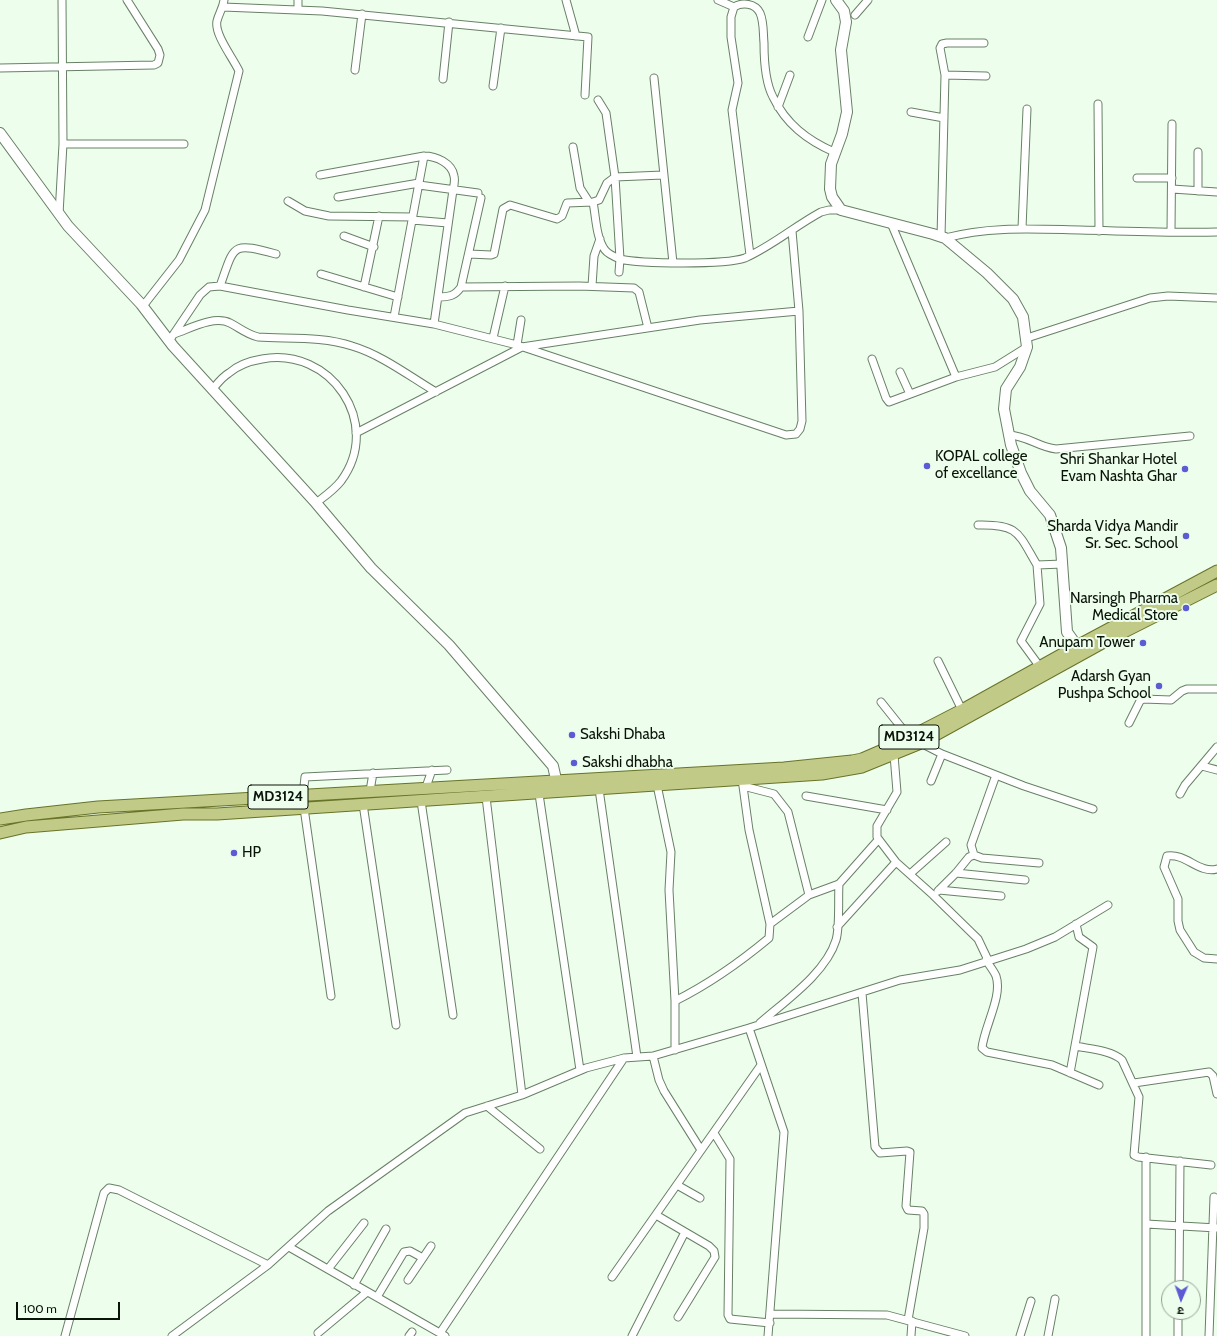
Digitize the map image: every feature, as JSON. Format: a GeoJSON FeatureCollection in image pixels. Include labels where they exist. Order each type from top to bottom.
{"type":"FeatureCollection","features":[{"type":"Feature","properties":{"kind":"main road","name":"MD3124"},"geometry":{"type":"LineString","coordinates":[[0,819],[26,814],[98,807],[426,787],[558,786],[638,776],[724,770],[784,768],[852,761],[868,756],[909,737],[962,710],[1076,646],[1217,571]]}},
{"type":"Feature","properties":{"kind":"main road"},"geometry":{"type":"LineString","coordinates":[[1200,580],[1206,590]]}},
{"type":"Feature","properties":{"kind":"main road"},"geometry":{"type":"LineString","coordinates":[[558,786],[599,789],[657,785],[742,783],[822,774],[862,767],[921,743],[1104,642],[1217,585]]}},
{"type":"Feature","properties":{"kind":"main road"},"geometry":{"type":"LineString","coordinates":[[1178,591],[1184,601]]}},
{"type":"Feature","properties":{"kind":"main road","name":"MD3124"},"geometry":{"type":"LineString","coordinates":[[0,833],[26,827],[184,814],[217,814],[486,796],[539,794],[558,786]]}},
{"type":"Feature","properties":{"kind":"main road"},"geometry":{"type":"LineString","coordinates":[[384,790],[384,803]]}},
{"type":"Feature","properties":{"kind":"street"},"geometry":{"type":"LineString","coordinates":[[59,214],[63,144],[62,0]]}},
{"type":"Feature","properties":{"kind":"street"},"geometry":{"type":"LineString","coordinates":[[0,68],[158,63],[160,56],[158,49],[127,0]]}},
{"type":"Feature","properties":{"kind":"street"},"geometry":{"type":"LineString","coordinates":[[298,0],[298,10]]}},
{"type":"Feature","properties":{"kind":"street"},"geometry":{"type":"LineString","coordinates":[[566,0],[576,36]]}},
{"type":"Feature","properties":{"kind":"street"},"geometry":{"type":"LineString","coordinates":[[718,0],[734,7]]}},
{"type":"Feature","properties":{"kind":"street"},"geometry":{"type":"LineString","coordinates":[[808,37],[822,0]]}},
{"type":"Feature","properties":{"kind":"street"},"geometry":{"type":"LineString","coordinates":[[836,0],[844,11],[846,22],[841,50],[847,112],[842,134],[834,152],[831,164],[830,188],[835,204],[841,210]]}},
{"type":"Feature","properties":{"kind":"street"},"geometry":{"type":"LineString","coordinates":[[855,15],[868,0]]}},
{"type":"Feature","properties":{"kind":"street"},"geometry":{"type":"LineString","coordinates":[[143,306],[179,260],[205,210],[239,70],[220,38],[216,22],[223,4],[362,14],[588,37],[585,95]]}},
{"type":"Feature","properties":{"kind":"street"},"geometry":{"type":"LineString","coordinates":[[750,255],[732,110],[738,84],[731,37],[731,17],[734,7],[739,4],[748,4],[755,7],[760,12],[763,23],[768,79],[772,95],[778,107],[789,122],[802,135],[817,145],[834,152]]}},
{"type":"Feature","properties":{"kind":"street"},"geometry":{"type":"LineString","coordinates":[[356,70],[362,14]]}},
{"type":"Feature","properties":{"kind":"street"},"geometry":{"type":"LineString","coordinates":[[442,79],[449,22]]}},
{"type":"Feature","properties":{"kind":"street"},"geometry":{"type":"LineString","coordinates":[[493,86],[501,28]]}},
{"type":"Feature","properties":{"kind":"street"},"geometry":{"type":"LineString","coordinates":[[943,238],[945,75],[940,48],[942,44],[984,43]]}},
{"type":"Feature","properties":{"kind":"street"},"geometry":{"type":"LineString","coordinates":[[778,107],[790,75]]}},
{"type":"Feature","properties":{"kind":"street"},"geometry":{"type":"LineString","coordinates":[[945,75],[986,76]]}},
{"type":"Feature","properties":{"kind":"street"},"geometry":{"type":"LineString","coordinates":[[654,78],[673,262]]}},
{"type":"Feature","properties":{"kind":"street"},"geometry":{"type":"LineString","coordinates":[[598,100],[606,113],[615,177],[620,259],[619,272]]}},
{"type":"Feature","properties":{"kind":"street"},"geometry":{"type":"LineString","coordinates":[[1098,104],[1099,231]]}},
{"type":"Feature","properties":{"kind":"street"},"geometry":{"type":"LineString","coordinates":[[1022,228],[1027,110]]}},
{"type":"Feature","properties":{"kind":"street"},"geometry":{"type":"LineString","coordinates":[[911,112],[944,118]]}},
{"type":"Feature","properties":{"kind":"street"},"geometry":{"type":"LineString","coordinates":[[1171,232],[1172,124]]}},
{"type":"Feature","properties":{"kind":"street"},"geometry":{"type":"LineString","coordinates":[[0,133],[59,214],[143,306],[212,390],[316,503],[371,568],[449,646],[553,766],[558,786]]}},
{"type":"Feature","properties":{"kind":"street"},"geometry":{"type":"LineString","coordinates":[[63,144],[184,144]]}},
{"type":"Feature","properties":{"kind":"street"},"geometry":{"type":"LineString","coordinates":[[574,147],[580,188],[591,202],[600,239],[607,252],[620,259],[673,262],[730,261],[750,255],[792,231],[821,212],[841,210],[943,238],[987,273],[1013,299],[1023,317],[1027,343],[1020,367],[1009,383],[1004,396],[1004,409],[1009,435],[1020,473],[1030,491],[1050,515],[1061,548],[1067,632],[1076,646]]}},
{"type":"Feature","properties":{"kind":"street"},"geometry":{"type":"LineString","coordinates":[[1198,152],[1198,191]]}},
{"type":"Feature","properties":{"kind":"street"},"geometry":{"type":"LineString","coordinates":[[394,317],[424,156]]}},
{"type":"Feature","properties":{"kind":"street"},"geometry":{"type":"LineString","coordinates":[[320,175],[424,156],[437,158],[450,168],[454,176],[453,190],[434,324]]}},
{"type":"Feature","properties":{"kind":"street"},"geometry":{"type":"LineString","coordinates":[[469,254],[494,254],[503,209],[506,206],[510,205],[554,219],[562,216],[567,203],[591,202],[599,200],[607,183],[615,177],[664,175]]}},
{"type":"Feature","properties":{"kind":"street"},"geometry":{"type":"LineString","coordinates":[[1138,178],[1172,178]]}},
{"type":"Feature","properties":{"kind":"street"},"geometry":{"type":"LineString","coordinates":[[338,197],[419,184],[480,196],[461,287],[451,296],[438,297]]}},
{"type":"Feature","properties":{"kind":"street"},"geometry":{"type":"LineString","coordinates":[[1172,189],[1217,192]]}},
{"type":"Feature","properties":{"kind":"street"},"geometry":{"type":"LineString","coordinates":[[288,201],[312,214],[348,217],[379,216],[412,218],[448,224]]}},
{"type":"Feature","properties":{"kind":"street"},"geometry":{"type":"LineString","coordinates":[[364,287],[374,247],[379,216]]}},
{"type":"Feature","properties":{"kind":"street"},"geometry":{"type":"LineString","coordinates":[[892,223],[956,377]]}},
{"type":"Feature","properties":{"kind":"street"},"geometry":{"type":"LineString","coordinates":[[943,238],[978,231],[1022,228],[1099,231],[1217,232]]}},
{"type":"Feature","properties":{"kind":"street"},"geometry":{"type":"LineString","coordinates":[[169,337],[200,295],[209,287],[220,286],[434,324],[493,338],[786,435],[791,435],[796,434],[800,429],[802,421],[799,311],[792,231]]}},
{"type":"Feature","properties":{"kind":"street"},"geometry":{"type":"LineString","coordinates":[[344,236],[374,247]]}},
{"type":"Feature","properties":{"kind":"street"},"geometry":{"type":"LineString","coordinates":[[592,286],[594,256],[600,239]]}},
{"type":"Feature","properties":{"kind":"street"},"geometry":{"type":"LineString","coordinates":[[220,286],[232,254],[236,250],[246,246],[276,254]]}},
{"type":"Feature","properties":{"kind":"street"},"geometry":{"type":"LineString","coordinates":[[321,274],[398,297]]}},
{"type":"Feature","properties":{"kind":"street"},"geometry":{"type":"LineString","coordinates":[[493,338],[505,286]]}},
{"type":"Feature","properties":{"kind":"street"},"geometry":{"type":"LineString","coordinates":[[461,287],[592,286],[638,289],[648,328]]}},
{"type":"Feature","properties":{"kind":"street"},"geometry":{"type":"LineString","coordinates":[[872,359],[887,401],[889,402],[956,377],[995,368],[1027,343],[1150,298],[1168,296],[1217,298]]}},
{"type":"Feature","properties":{"kind":"street"},"geometry":{"type":"LineString","coordinates":[[356,433],[436,392],[519,346],[700,320],[799,311]]}},
{"type":"Feature","properties":{"kind":"street"},"geometry":{"type":"LineString","coordinates":[[169,337],[216,320],[231,323],[248,334],[258,337],[337,342],[372,354],[436,392]]}},
{"type":"Feature","properties":{"kind":"street"},"geometry":{"type":"LineString","coordinates":[[519,346],[521,320]]}},
{"type":"Feature","properties":{"kind":"street"},"geometry":{"type":"LineString","coordinates":[[212,390],[229,372],[251,360],[275,356],[300,359],[322,370],[340,387],[352,409],[356,433],[354,450],[349,466],[341,481],[330,493],[316,503]]}},
{"type":"Feature","properties":{"kind":"street"},"geometry":{"type":"LineString","coordinates":[[900,372],[910,394]]}},
{"type":"Feature","properties":{"kind":"street"},"geometry":{"type":"LineString","coordinates":[[1009,435],[1021,436],[1047,448],[1056,449],[1190,436]]}},
{"type":"Feature","properties":{"kind":"street"},"geometry":{"type":"LineString","coordinates":[[978,525],[997,524],[1016,531],[1037,565],[1040,604],[1021,641],[1040,667]]}},
{"type":"Feature","properties":{"kind":"street"},"geometry":{"type":"LineString","coordinates":[[1037,565],[1063,564]]}},
{"type":"Feature","properties":{"kind":"street"},"geometry":{"type":"LineString","coordinates":[[938,661],[962,710]]}},
{"type":"Feature","properties":{"kind":"street"},"geometry":{"type":"LineString","coordinates":[[1129,723],[1140,701],[1143,699],[1171,700],[1187,689],[1217,689]]}},
{"type":"Feature","properties":{"kind":"street"},"geometry":{"type":"LineString","coordinates":[[881,702],[909,737],[942,754],[1024,786],[1093,809]]}},
{"type":"Feature","properties":{"kind":"street"},"geometry":{"type":"LineString","coordinates":[[1180,794],[1185,785],[1217,747]]}},
{"type":"Feature","properties":{"kind":"street"},"geometry":{"type":"LineString","coordinates":[[931,781],[942,754]]}},
{"type":"Feature","properties":{"kind":"street"},"geometry":{"type":"LineString","coordinates":[[894,755],[897,792],[877,826],[877,837],[896,862],[936,892],[978,939],[987,960],[996,975],[997,987],[982,1048],[987,1052],[1052,1065],[1099,1085]]}},
{"type":"Feature","properties":{"kind":"street"},"geometry":{"type":"LineString","coordinates":[[1202,766],[1217,770]]}},
{"type":"Feature","properties":{"kind":"street"},"geometry":{"type":"LineString","coordinates":[[426,787],[432,770]]}},
{"type":"Feature","properties":{"kind":"street"},"geometry":{"type":"LineString","coordinates":[[303,795],[305,777],[447,770]]}},
{"type":"Feature","properties":{"kind":"street"},"geometry":{"type":"LineString","coordinates":[[370,791],[373,773]]}},
{"type":"Feature","properties":{"kind":"street"},"geometry":{"type":"LineString","coordinates":[[974,855],[971,845],[996,775]]}},
{"type":"Feature","properties":{"kind":"street"},"geometry":{"type":"LineString","coordinates":[[675,1001],[704,986],[744,959],[769,938],[770,924],[750,830],[742,783],[774,794],[788,812],[809,895]]}},
{"type":"Feature","properties":{"kind":"street"},"geometry":{"type":"LineString","coordinates":[[657,785],[671,852],[669,890],[675,1001],[675,1050]]}},
{"type":"Feature","properties":{"kind":"street"},"geometry":{"type":"LineString","coordinates":[[599,789],[637,1057]]}},
{"type":"Feature","properties":{"kind":"street"},"geometry":{"type":"LineString","coordinates":[[539,794],[580,1070]]}},
{"type":"Feature","properties":{"kind":"street"},"geometry":{"type":"LineString","coordinates":[[486,796],[522,1095]]}},
{"type":"Feature","properties":{"kind":"street"},"geometry":{"type":"LineString","coordinates":[[806,796],[886,810]]}},
{"type":"Feature","properties":{"kind":"street"},"geometry":{"type":"LineString","coordinates":[[421,801],[453,1015]]}},
{"type":"Feature","properties":{"kind":"street"},"geometry":{"type":"LineString","coordinates":[[363,804],[396,1025]]}},
{"type":"Feature","properties":{"kind":"street"},"geometry":{"type":"LineString","coordinates":[[304,808],[331,996]]}},
{"type":"Feature","properties":{"kind":"street"},"geometry":{"type":"LineString","coordinates":[[770,924],[809,895],[839,884],[878,840]]}},
{"type":"Feature","properties":{"kind":"street"},"geometry":{"type":"LineString","coordinates":[[910,874],[946,842]]}},
{"type":"Feature","properties":{"kind":"street"},"geometry":{"type":"LineString","coordinates":[[936,892],[956,873],[969,857],[974,855],[982,858],[1040,863]]}},
{"type":"Feature","properties":{"kind":"street"},"geometry":{"type":"LineString","coordinates":[[1217,869],[1209,870],[1181,857],[1172,856],[1167,856],[1164,867],[1178,899],[1178,921],[1180,930],[1194,952],[1204,958],[1217,959]]}},
{"type":"Feature","properties":{"kind":"street"},"geometry":{"type":"LineString","coordinates":[[837,927],[896,862]]}},
{"type":"Feature","properties":{"kind":"street"},"geometry":{"type":"LineString","coordinates":[[956,873],[1025,880]]}},
{"type":"Feature","properties":{"kind":"street"},"geometry":{"type":"LineString","coordinates":[[757,1026],[818,972],[836,939],[839,884]]}},
{"type":"Feature","properties":{"kind":"street"},"geometry":{"type":"LineString","coordinates":[[936,892],[1001,896]]}},
{"type":"Feature","properties":{"kind":"street"},"geometry":{"type":"LineString","coordinates":[[172,1336],[268,1265],[334,1207],[465,1113],[522,1095],[580,1070],[624,1058],[653,1056],[757,1026],[900,980],[960,970],[987,960],[1026,949],[1055,937],[1108,905]]}},
{"type":"Feature","properties":{"kind":"street"},"geometry":{"type":"LineString","coordinates":[[1070,1073],[1093,948],[1079,936],[1076,924]]}},
{"type":"Feature","properties":{"kind":"street"},"geometry":{"type":"LineString","coordinates":[[862,993],[875,1147],[880,1153],[910,1152],[906,1206],[908,1210],[922,1211],[924,1214],[924,1228],[910,1320],[911,1336]]}},
{"type":"Feature","properties":{"kind":"street"},"geometry":{"type":"LineString","coordinates":[[749,1028],[784,1132],[768,1336]]}},
{"type":"Feature","properties":{"kind":"street"},"geometry":{"type":"LineString","coordinates":[[1074,1046],[1118,1056],[1122,1060],[1138,1092],[1140,1104],[1133,1146],[1134,1154],[1138,1157],[1211,1165]]}},
{"type":"Feature","properties":{"kind":"street"},"geometry":{"type":"LineString","coordinates":[[653,1056],[659,1080],[664,1091],[701,1150]]}},
{"type":"Feature","properties":{"kind":"street"},"geometry":{"type":"LineString","coordinates":[[289,1247],[442,1335],[624,1058]]}},
{"type":"Feature","properties":{"kind":"street"},"geometry":{"type":"LineString","coordinates":[[612,1277],[761,1065]]}},
{"type":"Feature","properties":{"kind":"street"},"geometry":{"type":"LineString","coordinates":[[1134,1083],[1209,1072],[1213,1076],[1217,1094]]}},
{"type":"Feature","properties":{"kind":"street"},"geometry":{"type":"LineString","coordinates":[[487,1106],[540,1149]]}},
{"type":"Feature","properties":{"kind":"street"},"geometry":{"type":"LineString","coordinates":[[714,1133],[728,1154],[730,1165],[728,1315],[730,1319],[770,1323]]}},
{"type":"Feature","properties":{"kind":"street"},"geometry":{"type":"LineString","coordinates":[[1146,1158],[1146,1336]]}},
{"type":"Feature","properties":{"kind":"street"},"geometry":{"type":"LineString","coordinates":[[1179,1280],[1180,1161]]}},
{"type":"Feature","properties":{"kind":"street"},"geometry":{"type":"LineString","coordinates":[[677,1185],[700,1198]]}},
{"type":"Feature","properties":{"kind":"street"},"geometry":{"type":"LineString","coordinates":[[65,1336],[104,1193],[109,1188],[119,1190],[268,1265]]}},
{"type":"Feature","properties":{"kind":"street"},"geometry":{"type":"LineString","coordinates":[[1209,1336],[1215,1228],[1214,1197]]}},
{"type":"Feature","properties":{"kind":"street"},"geometry":{"type":"LineString","coordinates":[[656,1215],[709,1246],[714,1251],[715,1257],[678,1317]]}},
{"type":"Feature","properties":{"kind":"street"},"geometry":{"type":"LineString","coordinates":[[328,1269],[364,1223]]}},
{"type":"Feature","properties":{"kind":"street"},"geometry":{"type":"LineString","coordinates":[[1146,1224],[1215,1228]]}},
{"type":"Feature","properties":{"kind":"street"},"geometry":{"type":"LineString","coordinates":[[354,1285],[386,1229]]}},
{"type":"Feature","properties":{"kind":"street"},"geometry":{"type":"LineString","coordinates":[[632,1336],[685,1232]]}},
{"type":"Feature","properties":{"kind":"street"},"geometry":{"type":"LineString","coordinates":[[408,1280],[431,1246]]}},
{"type":"Feature","properties":{"kind":"street"},"geometry":{"type":"LineString","coordinates":[[376,1297],[404,1252],[410,1251],[423,1258]]}},
{"type":"Feature","properties":{"kind":"street"},"geometry":{"type":"LineString","coordinates":[[318,1333],[367,1292]]}},
{"type":"Feature","properties":{"kind":"street"},"geometry":{"type":"LineString","coordinates":[[1048,1336],[1055,1299]]}},
{"type":"Feature","properties":{"kind":"street"},"geometry":{"type":"LineString","coordinates":[[1020,1336],[1031,1301]]}},
{"type":"Feature","properties":{"kind":"street"},"geometry":{"type":"LineString","coordinates":[[770,1314],[879,1314],[910,1320],[965,1336]]}},
{"type":"Feature","properties":{"kind":"street"},"geometry":{"type":"LineString","coordinates":[[1178,1320],[1178,1336]]}},
{"type":"Feature","properties":{"kind":"place","name":"KOPAL college of excellance"},"geometry":{"type":"Point","coordinates":[927,466]}},
{"type":"Feature","properties":{"kind":"place","name":"Shri Shankar Hotel Evam Nashta Ghar"},"geometry":{"type":"Point","coordinates":[1185,469]}},
{"type":"Feature","properties":{"kind":"place","name":"Sharda Vidya Mandir Sr. Sec. School"},"geometry":{"type":"Point","coordinates":[1186,536]}},
{"type":"Feature","properties":{"kind":"place","name":"Narsingh Pharma Medical Store"},"geometry":{"type":"Point","coordinates":[1186,608]}},
{"type":"Feature","properties":{"kind":"place","name":"Anupam Tower"},"geometry":{"type":"Point","coordinates":[1143,643]}},
{"type":"Feature","properties":{"kind":"place","name":"Adarsh Gyan Pushpa School"},"geometry":{"type":"Point","coordinates":[1159,686]}},
{"type":"Feature","properties":{"kind":"place","name":"Sakshi Dhaba"},"geometry":{"type":"Point","coordinates":[572,735]}},
{"type":"Feature","properties":{"kind":"place","name":"Sakshi dhabha"},"geometry":{"type":"Point","coordinates":[574,763]}},
{"type":"Feature","properties":{"kind":"place","name":"HP"},"geometry":{"type":"Point","coordinates":[234,853]}}]}
